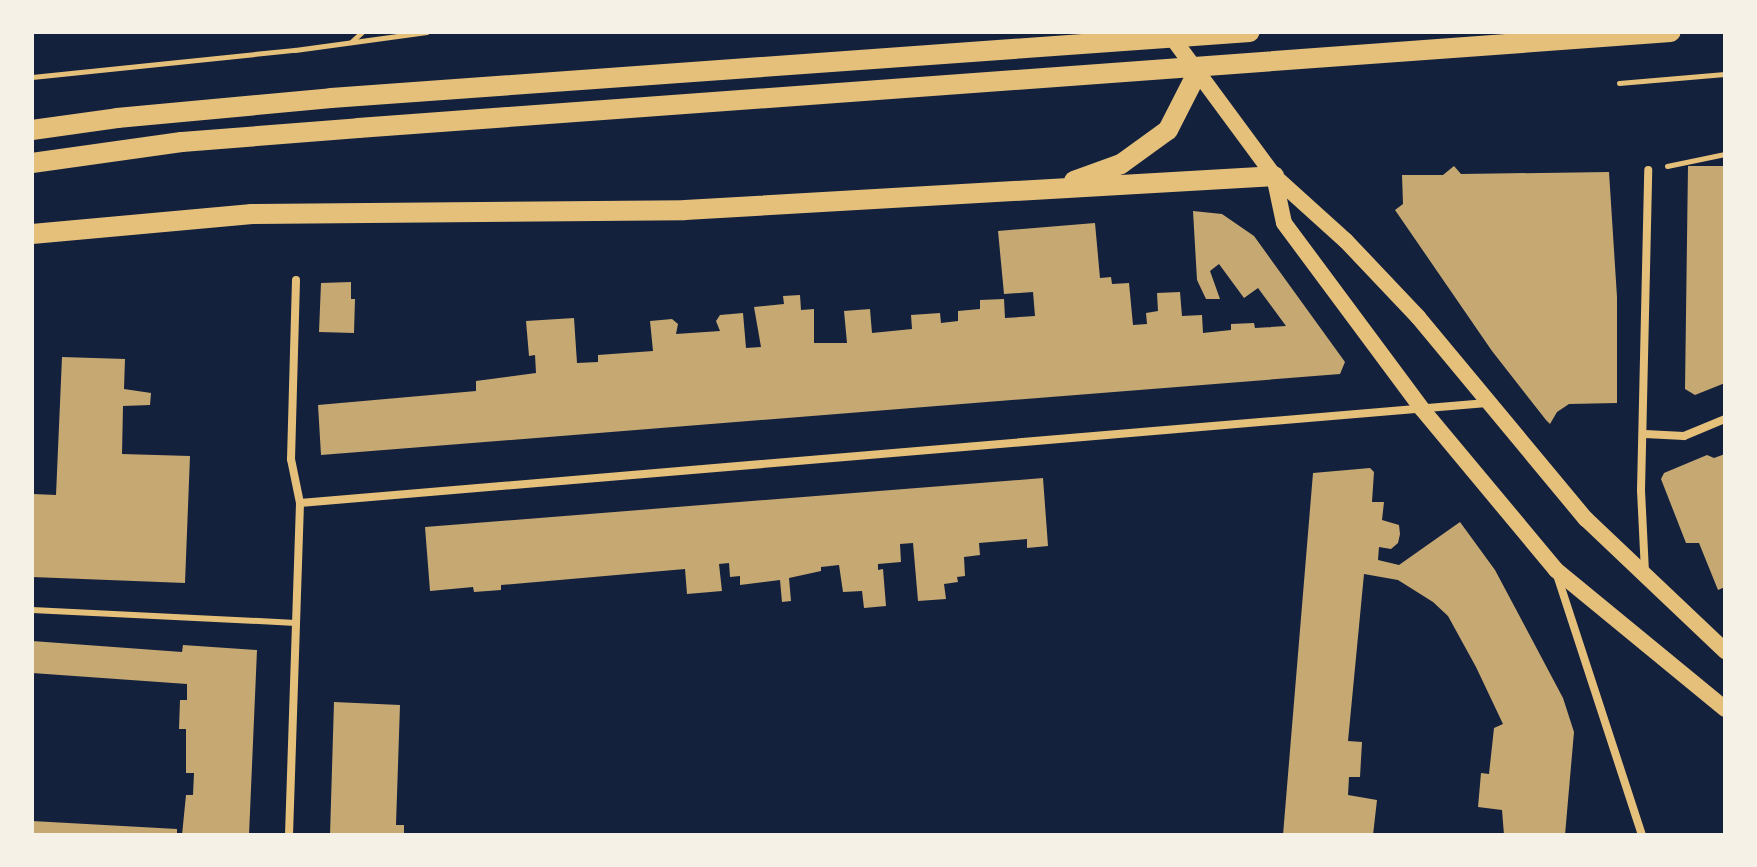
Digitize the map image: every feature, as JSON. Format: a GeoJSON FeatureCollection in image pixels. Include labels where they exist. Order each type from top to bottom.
{"type":"FeatureCollection","features":[{"type":"Feature","properties":{"kind":"main road"},"geometry":{"type":"LineString","coordinates":[[1168,32],[1274,176],[1346,241],[1418,317],[1586,519],[1725,651]]}},
{"type":"Feature","properties":{"kind":"main road"},"geometry":{"type":"LineString","coordinates":[[32,130],[117,118],[331,98],[1250,32]]}},
{"type":"Feature","properties":{"kind":"main road"},"geometry":{"type":"LineString","coordinates":[[32,163],[182,142],[1670,32]]}},
{"type":"Feature","properties":{"kind":"main road"},"geometry":{"type":"LineString","coordinates":[[1052,189],[1121,164],[1168,130],[1197,73]]}},
{"type":"Feature","properties":{"kind":"main road"},"geometry":{"type":"LineString","coordinates":[[32,234],[252,214],[685,210],[1274,176]]}},
{"type":"Feature","properties":{"kind":"main road"},"geometry":{"type":"LineString","coordinates":[[1274,176],[1284,223],[1422,409],[1556,570],[1725,709]]}},
{"type":"Feature","properties":{"kind":"street"},"geometry":{"type":"LineString","coordinates":[[1645,577],[1641,490],[1645,434],[1648,170]]}},
{"type":"Feature","properties":{"kind":"street"},"geometry":{"type":"LineString","coordinates":[[289,835],[300,503],[291,459],[296,280]]}},
{"type":"Feature","properties":{"kind":"street"},"geometry":{"type":"LineString","coordinates":[[300,503],[1488,403]]}},
{"type":"Feature","properties":{"kind":"street"},"geometry":{"type":"LineString","coordinates":[[1645,434],[1684,436],[1725,419]]}},
{"type":"Feature","properties":{"kind":"street"},"geometry":{"type":"LineString","coordinates":[[1556,570],[1642,835]]}},
{"type":"Feature","properties":{"kind":"lane"},"geometry":{"type":"LineString","coordinates":[[32,610],[296,623]]}},
{"type":"Feature","properties":{"kind":"path"},"geometry":{"type":"LineString","coordinates":[[349,44],[362,32]]}},
{"type":"Feature","properties":{"kind":"path"},"geometry":{"type":"LineString","coordinates":[[32,77],[349,44],[427,32]]}},
{"type":"Feature","properties":{"kind":"path"},"geometry":{"type":"LineString","coordinates":[[1619,83],[1725,74]]}},
{"type":"Feature","properties":{"kind":"path"},"geometry":{"type":"LineString","coordinates":[[1648,170],[1725,154]]}},
{"type":"Feature","properties":{"kind":"building"},"geometry":{"type":"Polygon","coordinates":[[[1454,166],[1461,174],[1609,172],[1617,297],[1617,403],[1569,404],[1557,412],[1550,424],[1492,351],[1395,210],[1403,204],[1402,175],[1443,175],[1454,166]]]}},
{"type":"Feature","properties":{"kind":"building"},"geometry":{"type":"Polygon","coordinates":[[[1688,166],[1725,166],[1725,383],[1695,395],[1685,389],[1688,166]]]}},
{"type":"Feature","properties":{"kind":"building"},"geometry":{"type":"Polygon","coordinates":[[[1193,211],[1222,214],[1254,236],[1345,362],[1340,374],[321,455],[318,405],[476,391],[476,381],[536,373],[535,355],[529,356],[526,321],[574,318],[577,363],[598,362],[598,355],[653,351],[650,321],[672,319],[678,324],[676,334],[720,331],[716,321],[720,315],[743,313],[746,348],[761,347],[754,307],[784,304],[783,296],[800,295],[801,310],[814,309],[814,343],[847,343],[844,311],[870,309],[872,333],[912,329],[911,315],[940,313],[941,323],[958,321],[958,311],[980,309],[980,300],[1004,299],[1005,318],[1035,316],[1033,292],[1004,294],[998,231],[1095,223],[1100,278],[1111,277],[1112,284],[1129,283],[1133,325],[1147,324],[1146,313],[1158,311],[1157,293],[1180,292],[1182,316],[1202,315],[1203,333],[1231,330],[1231,324],[1254,323],[1255,328],[1286,326],[1258,288],[1244,298],[1219,264],[1210,271],[1220,299],[1206,299],[1197,280],[1193,211]]]}},
{"type":"Feature","properties":{"kind":"building"},"geometry":{"type":"Polygon","coordinates":[[[351,282],[351,299],[355,299],[354,333],[319,332],[321,283],[351,282]]]}},
{"type":"Feature","properties":{"kind":"building"},"geometry":{"type":"Polygon","coordinates":[[[62,357],[125,359],[124,389],[151,393],[150,405],[123,406],[122,454],[190,456],[185,583],[32,577],[33,494],[56,495],[62,357]]]}},
{"type":"Feature","properties":{"kind":"building"},"geometry":{"type":"Polygon","coordinates":[[[1725,454],[1725,587],[1718,590],[1699,543],[1686,543],[1661,479],[1664,473],[1707,455],[1714,458],[1725,454]]]}},
{"type":"Feature","properties":{"kind":"building"},"geometry":{"type":"Polygon","coordinates":[[[1370,468],[1374,472],[1372,502],[1384,502],[1382,520],[1399,525],[1400,534],[1398,543],[1391,549],[1379,547],[1378,560],[1399,565],[1460,522],[1495,570],[1528,632],[1563,698],[1574,732],[1565,835],[1504,835],[1502,810],[1478,807],[1481,773],[1489,774],[1494,728],[1503,724],[1476,667],[1448,616],[1433,602],[1398,580],[1364,574],[1348,741],[1362,742],[1360,777],[1349,777],[1348,795],[1377,800],[1373,835],[1283,835],[1313,473],[1370,468]]]}},
{"type":"Feature","properties":{"kind":"building"},"geometry":{"type":"Polygon","coordinates":[[[1043,478],[1048,546],[1027,548],[1027,539],[979,543],[980,555],[964,557],[965,576],[957,577],[958,582],[944,584],[946,599],[918,601],[913,543],[900,544],[901,562],[878,564],[878,570],[883,569],[886,606],[864,608],[862,591],[843,592],[839,565],[821,567],[821,571],[789,578],[791,601],[782,602],[780,580],[740,585],[740,576],[730,577],[729,563],[719,564],[722,591],[687,594],[685,569],[501,585],[501,590],[474,592],[473,587],[430,591],[425,527],[1043,478]]]}},
{"type":"Feature","properties":{"kind":"building"},"geometry":{"type":"Polygon","coordinates":[[[32,641],[182,652],[183,645],[257,650],[249,835],[182,835],[186,795],[193,795],[194,773],[186,773],[186,729],[179,729],[180,700],[187,700],[187,684],[32,673],[32,641]]]}},
{"type":"Feature","properties":{"kind":"building"},"geometry":{"type":"Polygon","coordinates":[[[334,702],[400,705],[396,825],[404,825],[404,835],[330,835],[334,702]]]}},
{"type":"Feature","properties":{"kind":"building"},"geometry":{"type":"Polygon","coordinates":[[[32,821],[177,829],[177,835],[32,835],[32,821]]]}}]}
